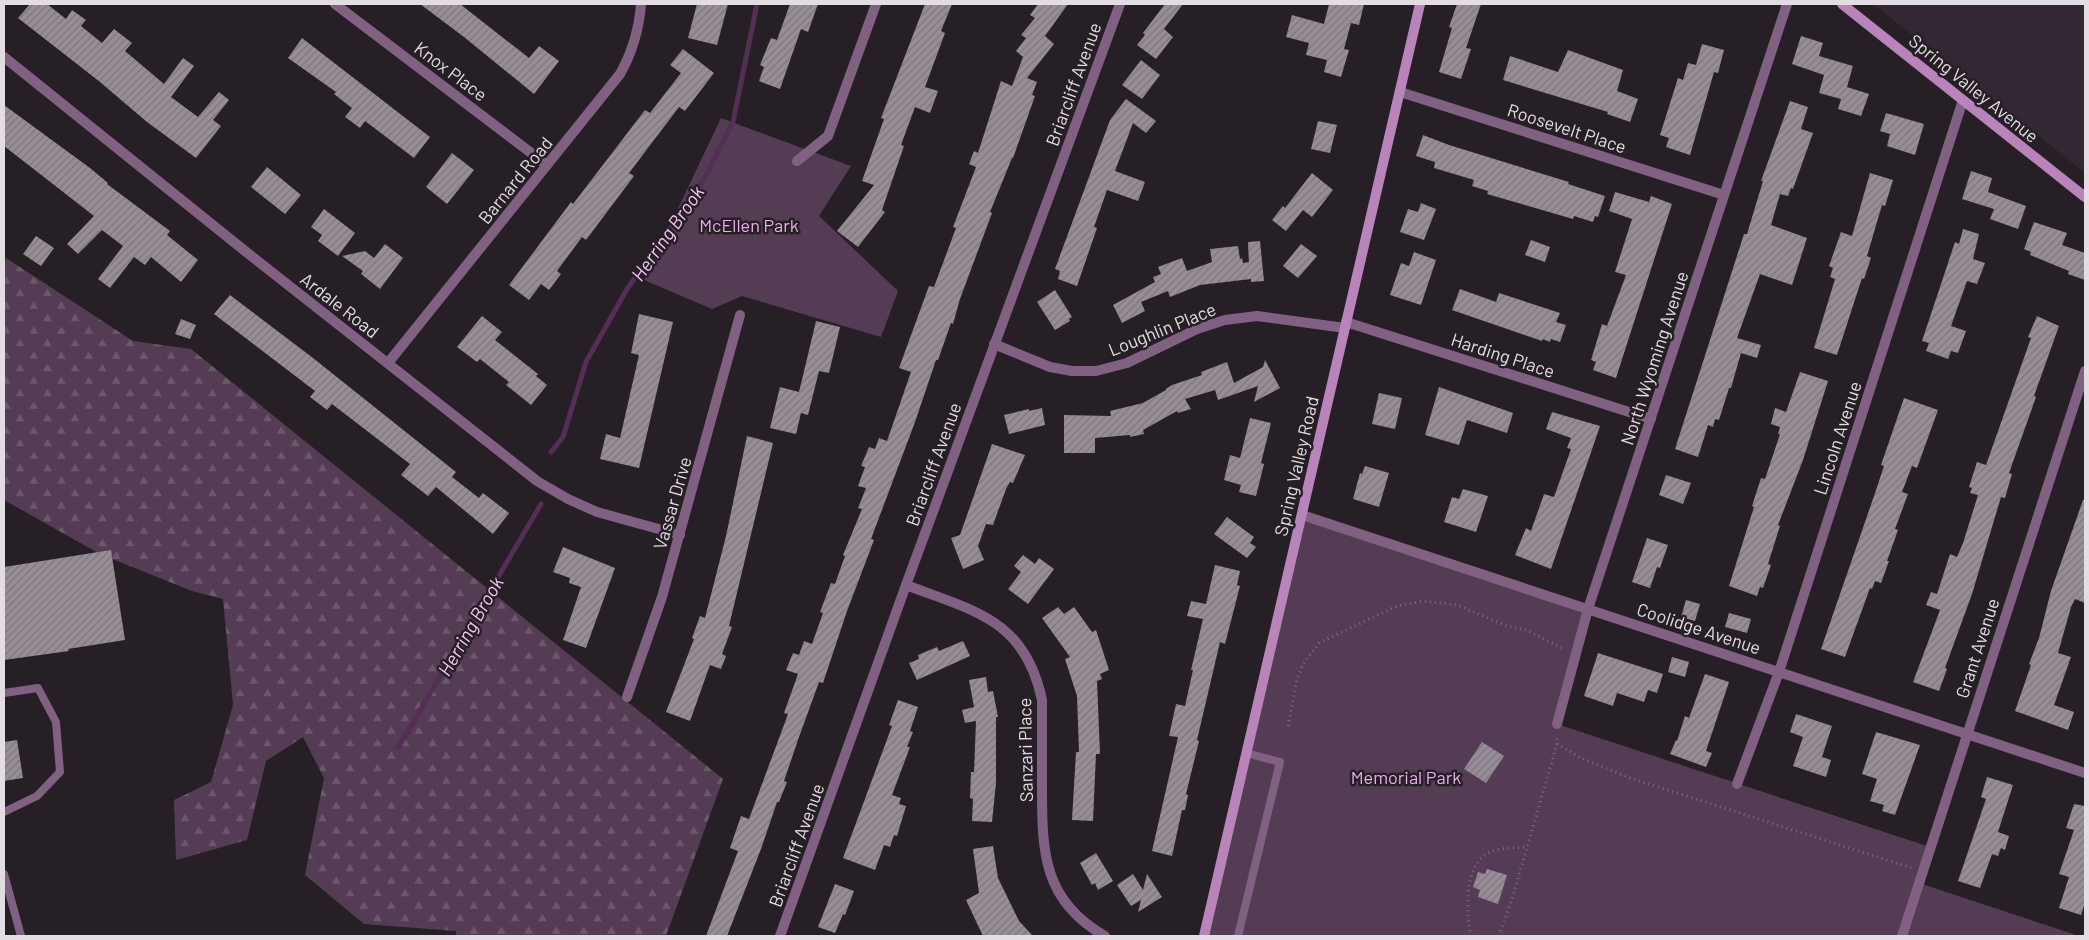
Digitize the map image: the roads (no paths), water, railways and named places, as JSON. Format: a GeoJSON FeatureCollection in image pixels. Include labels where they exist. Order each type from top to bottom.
{"type":"FeatureCollection","features":[{"type":"Feature","properties":{"kind":"street","name":"Knox Place"},"geometry":{"type":"LineString","coordinates":[[335,4],[547,165]]}},
{"type":"Feature","properties":{"kind":"street","name":"Barnard Road"},"geometry":{"type":"LineString","coordinates":[[388,363],[620,74],[632,52],[638,32],[641,4]]}},
{"type":"Feature","properties":{"kind":"street"},"geometry":{"type":"LineString","coordinates":[[797,161],[828,136],[876,4]]}},
{"type":"Feature","properties":{"kind":"street","name":"Briarcliff Avenue"},"geometry":{"type":"LineString","coordinates":[[780,936],[906,585],[1120,4]]}},
{"type":"Feature","properties":{"kind":"street","name":"Spring Valley Road"},"geometry":{"type":"LineString","coordinates":[[1204,936],[1420,4]]}},
{"type":"Feature","properties":{"kind":"street","name":"North Wyoming Avenue"},"geometry":{"type":"LineString","coordinates":[[1557,724],[1588,609],[1787,4]]}},
{"type":"Feature","properties":{"kind":"street","name":"Spring Valley Avenue"},"geometry":{"type":"LineString","coordinates":[[1842,4],[2085,197]]}},
{"type":"Feature","properties":{"kind":"street","name":"Ardale Road"},"geometry":{"type":"LineString","coordinates":[[4,57],[537,481],[568,499],[597,512],[680,535]]}},
{"type":"Feature","properties":{"kind":"street","name":"Roosevelt Place"},"geometry":{"type":"LineString","coordinates":[[1400,92],[1724,195]]}},
{"type":"Feature","properties":{"kind":"street","name":"Lincoln Avenue"},"geometry":{"type":"LineString","coordinates":[[1737,784],[1779,672],[1963,100]]}},
{"type":"Feature","properties":{"kind":"street","name":"Vassar Drive"},"geometry":{"type":"LineString","coordinates":[[627,696],[662,597],[740,315]]}},
{"type":"Feature","properties":{"kind":"street","name":"Loughlin Place"},"geometry":{"type":"LineString","coordinates":[[994,344],[1050,367],[1072,371],[1096,371],[1127,363],[1197,330],[1225,320],[1256,316],[1346,325]]}},
{"type":"Feature","properties":{"kind":"street","name":"Harding Place"},"geometry":{"type":"LineString","coordinates":[[1346,325],[1650,419]]}},
{"type":"Feature","properties":{"kind":"street","name":"Grant Avenue"},"geometry":{"type":"LineString","coordinates":[[1902,936],[2085,371]]}},
{"type":"Feature","properties":{"kind":"street","name":"Coolidge Avenue"},"geometry":{"type":"LineString","coordinates":[[1302,515],[2085,773]]}},
{"type":"Feature","properties":{"kind":"street","name":"Sanzari Place"},"geometry":{"type":"LineString","coordinates":[[906,585],[981,613],[1005,630],[1016,641],[1028,658],[1038,681],[1042,700],[1042,837],[1045,860],[1053,881],[1064,901],[1083,921],[1105,936]]}},
{"type":"Feature","properties":{"kind":"lane"},"geometry":{"type":"LineString","coordinates":[[4,693],[38,688],[56,722],[60,772],[37,796],[4,812]]}},
{"type":"Feature","properties":{"kind":"lane"},"geometry":{"type":"LineString","coordinates":[[1238,936],[1280,762],[1246,753]]}},
{"type":"Feature","properties":{"kind":"lane"},"geometry":{"type":"LineString","coordinates":[[4,874],[21,936]]}},
{"type":"Feature","properties":{"kind":"waterway","name":"Herring Brook"},"geometry":{"type":"LineString","coordinates":[[551,452],[563,437],[586,362],[627,289],[702,183],[733,122],[757,4]]}},
{"type":"Feature","properties":{"kind":"waterway","name":"Herring Brook"},"geometry":{"type":"LineString","coordinates":[[398,748],[541,504]]}},
{"type":"Feature","properties":{"kind":"park label","name":"McEllen Park"},"geometry":{"type":"Point","coordinates":[749,225]}},
{"type":"Feature","properties":{"kind":"park label","name":"Memorial Park"},"geometry":{"type":"Point","coordinates":[1406,777]}}]}
